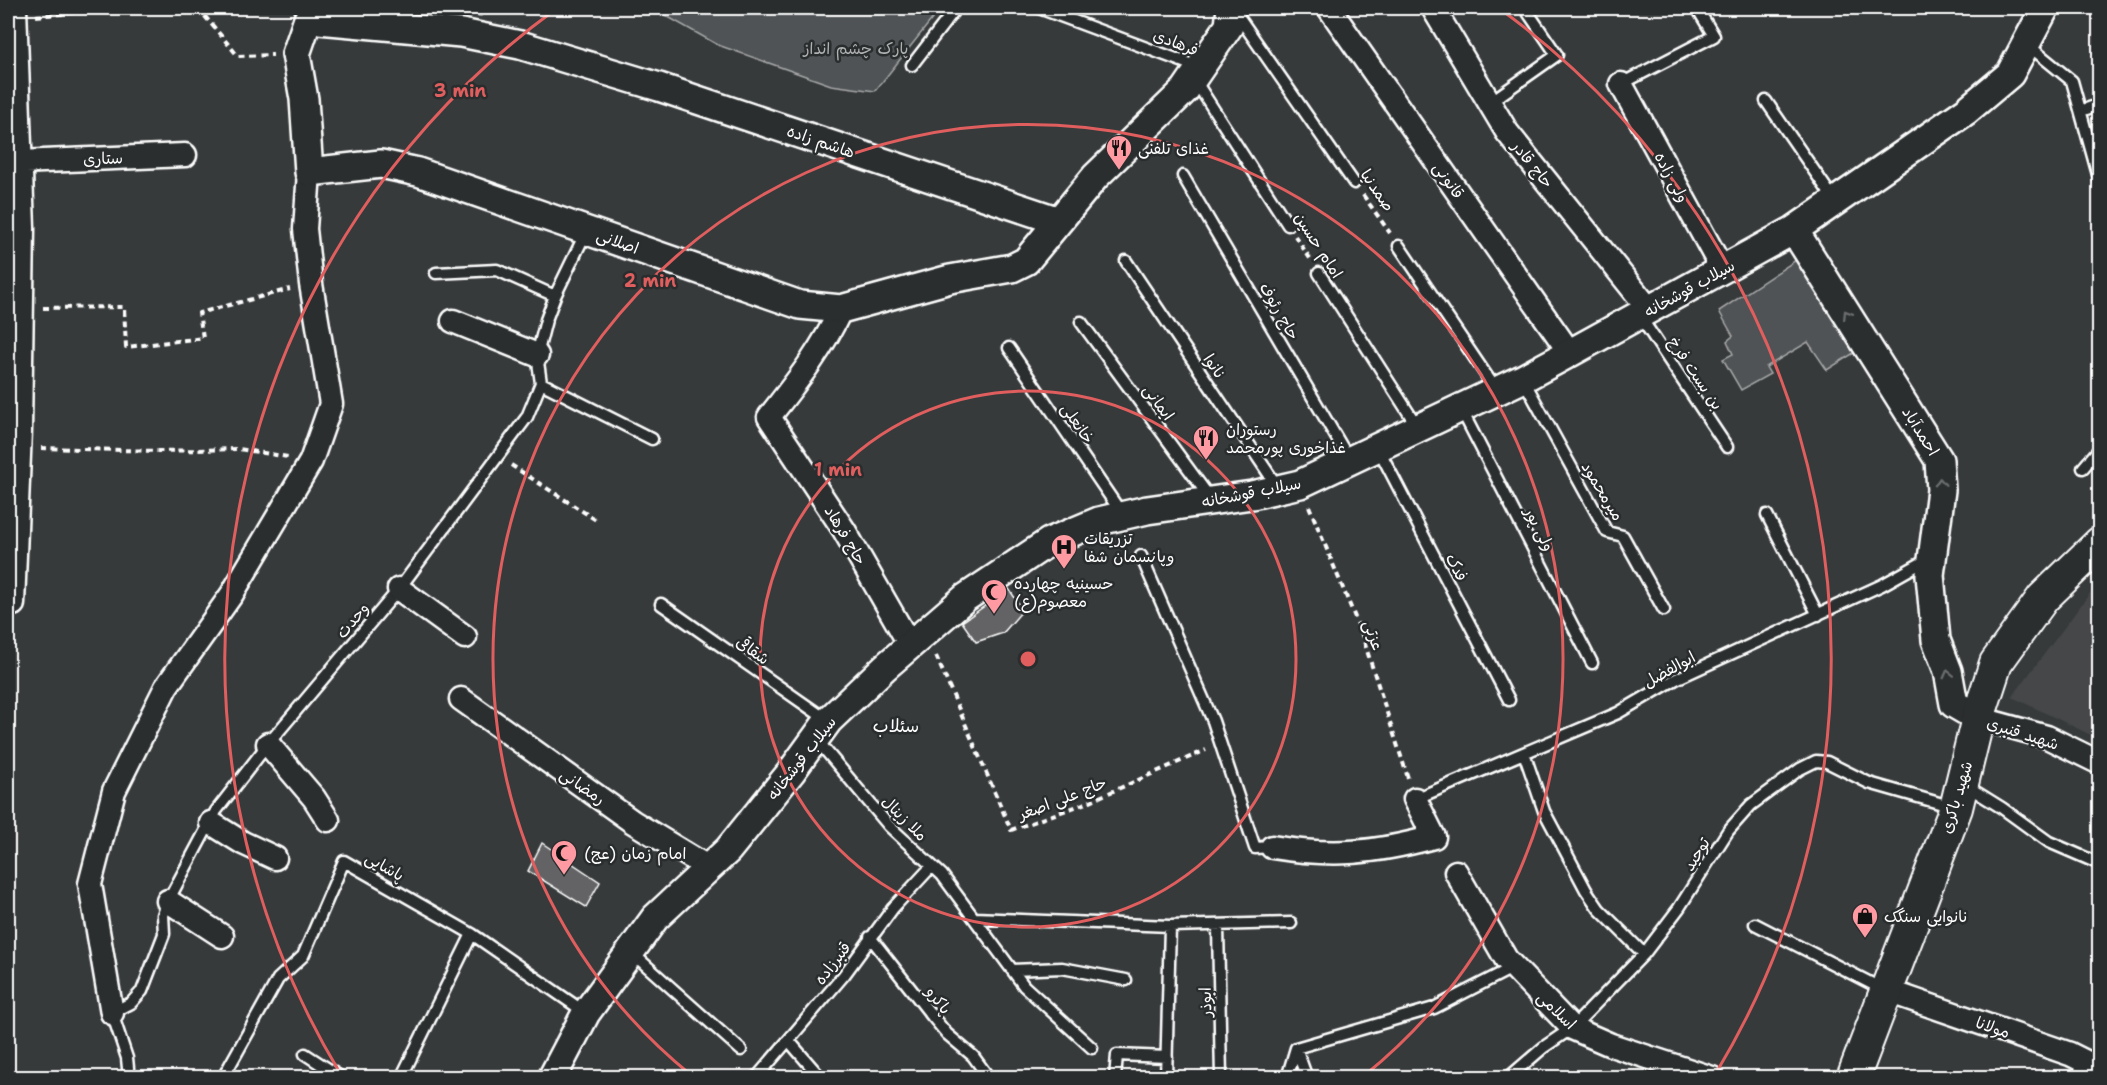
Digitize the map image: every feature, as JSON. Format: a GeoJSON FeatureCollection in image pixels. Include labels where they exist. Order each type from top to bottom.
{"type":"FeatureCollection","features":[{"type":"Feature","properties":{"kind":"main road","name":"شهید باکری"},"geometry":{"type":"LineString","coordinates":[[1853,1077],[1959,796],[1978,718],[1996,663],[2043,598],[2100,543]]}},
{"type":"Feature","properties":{"kind":"street"},"geometry":{"type":"LineString","coordinates":[[1059,221],[1095,177],[1185,90],[1229,26],[1231,8]]}},
{"type":"Feature","properties":{"kind":"street","name":"قانونی"},"geometry":{"type":"LineString","coordinates":[[1329,8],[1569,353]]}},
{"type":"Feature","properties":{"kind":"street","name":"حاج قادر"},"geometry":{"type":"LineString","coordinates":[[1433,8],[1507,132],[1644,312]]}},
{"type":"Feature","properties":{"kind":"street","name":"سیلاب قوشخانه"},"geometry":{"type":"LineString","coordinates":[[552,1077],[586,1013],[655,918],[735,842],[822,730],[965,598],[1049,542],[1099,520],[1290,486],[1351,462],[1522,379],[1794,230],[1966,111],[2010,74],[2045,8]]}},
{"type":"Feature","properties":{"kind":"street"},"geometry":{"type":"LineString","coordinates":[[8,604],[13,604],[13,499],[19,447],[14,369],[22,309],[15,245],[20,162],[13,131],[12,14]]}},
{"type":"Feature","properties":{"kind":"street","name":"هاشم زاده"},"geometry":{"type":"LineString","coordinates":[[296,54],[308,20],[461,33],[520,45],[659,87],[1059,221]]}},
{"type":"Feature","properties":{"kind":"street"},"geometry":{"type":"LineString","coordinates":[[112,1013],[90,884],[114,791],[166,687],[232,594],[311,461],[331,404],[311,284],[305,229],[309,172],[304,99],[296,54]]}},
{"type":"Feature","properties":{"kind":"street","name":"ولی زاده"},"geometry":{"type":"LineString","coordinates":[[1622,84],[1722,269]]}},
{"type":"Feature","properties":{"kind":"street","name":"ستاری"},"geometry":{"type":"LineString","coordinates":[[20,162],[185,155]]}},
{"type":"Feature","properties":{"kind":"street","name":"اصلانی"},"geometry":{"type":"LineString","coordinates":[[309,172],[381,164],[418,172],[800,304],[841,309],[950,279],[1012,268],[1026,261],[1059,221]]}},
{"type":"Feature","properties":{"kind":"street","name":"احمدآباد"},"geometry":{"type":"LineString","coordinates":[[1794,230],[1939,460],[1941,490],[1930,575],[1936,640],[1948,671],[1954,704],[1978,718]]}},
{"type":"Feature","properties":{"kind":"street","name":"حاج فرهاد"},"geometry":{"type":"LineString","coordinates":[[841,309],[808,369],[769,417],[918,639]]}},
{"type":"Feature","properties":{"kind":"street"},"geometry":{"type":"LineString","coordinates":[[453,321],[537,355]]}},
{"type":"Feature","properties":{"kind":"street"},"geometry":{"type":"LineString","coordinates":[[399,589],[465,637]]}},
{"type":"Feature","properties":{"kind":"street","name":"رمضانی"},"geometry":{"type":"LineString","coordinates":[[461,699],[633,822],[709,868]]}},
{"type":"Feature","properties":{"kind":"street","name":"شهید قنبری"},"geometry":{"type":"LineString","coordinates":[[1978,718],[2047,737],[2100,763]]}},
{"type":"Feature","properties":{"kind":"street"},"geometry":{"type":"LineString","coordinates":[[268,744],[314,798],[328,820]]}},
{"type":"Feature","properties":{"kind":"street"},"geometry":{"type":"LineString","coordinates":[[1272,846],[1329,853],[1369,852],[1434,837],[1415,799]]}},
{"type":"Feature","properties":{"kind":"street"},"geometry":{"type":"LineString","coordinates":[[211,823],[243,843],[275,858]]}},
{"type":"Feature","properties":{"kind":"street","name":"اسلامی"},"geometry":{"type":"LineString","coordinates":[[1456,872],[1506,959],[1572,1028],[1648,1058],[1712,1077]]}},
{"type":"Feature","properties":{"kind":"street"},"geometry":{"type":"LineString","coordinates":[[168,901],[222,936]]}},
{"type":"Feature","properties":{"kind":"street","name":"مولانا"},"geometry":{"type":"LineString","coordinates":[[1885,990],[2070,1054],[2100,1070]]}},
{"type":"Feature","properties":{"kind":"lane"},"geometry":{"type":"LineString","coordinates":[[912,65],[956,8]]}},
{"type":"Feature","properties":{"kind":"lane","name":"فرهادی"},"geometry":{"type":"LineString","coordinates":[[1039,8],[1197,73]]}},
{"type":"Feature","properties":{"kind":"lane","name":"صمدنیا"},"geometry":{"type":"LineString","coordinates":[[1231,8],[1354,183]]}},
{"type":"Feature","properties":{"kind":"lane"},"geometry":{"type":"LineString","coordinates":[[1489,103],[1557,55],[1525,8]]}},
{"type":"Feature","properties":{"kind":"lane"},"geometry":{"type":"LineString","coordinates":[[1622,84],[1714,36],[1697,8]]}},
{"type":"Feature","properties":{"kind":"lane"},"geometry":{"type":"LineString","coordinates":[[2026,44],[2072,81],[2096,153],[2100,182]]}},
{"type":"Feature","properties":{"kind":"lane","name":"امام حسین"},"geometry":{"type":"LineString","coordinates":[[1197,73],[1288,225]]}},
{"type":"Feature","properties":{"kind":"lane"},"geometry":{"type":"LineString","coordinates":[[1766,100],[1835,201]]}},
{"type":"Feature","properties":{"kind":"lane"},"geometry":{"type":"LineString","coordinates":[[2081,111],[2100,104]]}},
{"type":"Feature","properties":{"kind":"lane","name":"حاج رئوف"},"geometry":{"type":"LineString","coordinates":[[1183,176],[1351,462]]}},
{"type":"Feature","properties":{"kind":"lane"},"geometry":{"type":"LineString","coordinates":[[587,230],[555,296],[537,355],[541,383],[652,439]]}},
{"type":"Feature","properties":{"kind":"lane"},"geometry":{"type":"LineString","coordinates":[[1399,246],[1497,391]]}},
{"type":"Feature","properties":{"kind":"lane","name":"نانوا"},"geometry":{"type":"LineString","coordinates":[[1125,261],[1290,486]]}},
{"type":"Feature","properties":{"kind":"lane"},"geometry":{"type":"LineString","coordinates":[[436,273],[497,270],[555,296]]}},
{"type":"Feature","properties":{"kind":"lane","name":"امام حسین"},"geometry":{"type":"LineString","coordinates":[[1319,273],[1419,429]]}},
{"type":"Feature","properties":{"kind":"lane","name":"بن بست فرخ"},"geometry":{"type":"LineString","coordinates":[[1644,312],[1727,447]]}},
{"type":"Feature","properties":{"kind":"lane","name":"ایمانی"},"geometry":{"type":"LineString","coordinates":[[1081,322],[1212,501]]}},
{"type":"Feature","properties":{"kind":"lane","name":"خانعلی"},"geometry":{"type":"LineString","coordinates":[[1009,348],[1123,515]]}},
{"type":"Feature","properties":{"kind":"lane","name":"میرمحمود"},"geometry":{"type":"LineString","coordinates":[[1522,379],[1607,532],[1623,536],[1664,610]]}},
{"type":"Feature","properties":{"kind":"lane","name":"وحدت"},"geometry":{"type":"LineString","coordinates":[[112,1013],[131,1003],[142,991],[164,934],[163,915],[168,901],[216,811],[268,744],[399,589],[527,417],[541,383]]}},
{"type":"Feature","properties":{"kind":"lane","name":"ولی پور"},"geometry":{"type":"LineString","coordinates":[[1461,408],[1592,663]]}},
{"type":"Feature","properties":{"kind":"lane","name":"فدک"},"geometry":{"type":"LineString","coordinates":[[1378,448],[1509,700]]}},
{"type":"Feature","properties":{"kind":"lane"},"geometry":{"type":"LineString","coordinates":[[2083,468],[2100,448]]}},
{"type":"Feature","properties":{"kind":"lane"},"geometry":{"type":"LineString","coordinates":[[1767,515],[1818,615]]}},
{"type":"Feature","properties":{"kind":"lane"},"geometry":{"type":"LineString","coordinates":[[1141,556],[1220,743],[1255,848],[1272,846]]}},
{"type":"Feature","properties":{"kind":"lane","name":"ابوالفضل"},"geometry":{"type":"LineString","coordinates":[[1415,799],[1618,713],[1676,679],[1882,585],[1933,556]]}},
{"type":"Feature","properties":{"kind":"lane","name":"شقاقی"},"geometry":{"type":"LineString","coordinates":[[661,604],[822,730]]}},
{"type":"Feature","properties":{"kind":"lane","name":"ملا زینال"},"geometry":{"type":"LineString","coordinates":[[822,730],[890,826],[932,866],[1036,999],[1092,1048]]}},
{"type":"Feature","properties":{"kind":"lane"},"geometry":{"type":"LineString","coordinates":[[1524,753],[1549,821],[1586,890],[1599,909],[1644,954]]}},
{"type":"Feature","properties":{"kind":"lane","name":"توحید"},"geometry":{"type":"LineString","coordinates":[[1508,1077],[1544,1047],[1572,1028],[1644,954],[1679,908],[1728,831],[1751,805],[1800,769],[1816,761],[1827,762],[1869,783],[1959,796]]}},
{"type":"Feature","properties":{"kind":"lane"},"geometry":{"type":"LineString","coordinates":[[1959,796],[2002,808],[2049,842],[2100,864]]}},
{"type":"Feature","properties":{"kind":"lane","name":"پاشایی"},"geometry":{"type":"LineString","coordinates":[[225,1074],[278,979],[303,956],[344,861],[472,934],[586,1013]]}},
{"type":"Feature","properties":{"kind":"lane","name":"قنبرزاده"},"geometry":{"type":"LineString","coordinates":[[756,1077],[789,1041],[844,975],[870,937],[932,866]]}},
{"type":"Feature","properties":{"kind":"lane"},"geometry":{"type":"LineString","coordinates":[[974,918],[1170,926],[1291,923]]}},
{"type":"Feature","properties":{"kind":"lane"},"geometry":{"type":"LineString","coordinates":[[1755,924],[1885,990]]}},
{"type":"Feature","properties":{"kind":"lane"},"geometry":{"type":"LineString","coordinates":[[1166,1077],[1170,926]]}},
{"type":"Feature","properties":{"kind":"lane","name":"ابوذر"},"geometry":{"type":"LineString","coordinates":[[1218,926],[1221,1077]]}},
{"type":"Feature","properties":{"kind":"lane"},"geometry":{"type":"LineString","coordinates":[[401,1077],[472,934]]}},
{"type":"Feature","properties":{"kind":"lane","name":"پاکرو"},"geometry":{"type":"LineString","coordinates":[[870,937],[947,1034],[973,1056],[989,1077]]}},
{"type":"Feature","properties":{"kind":"lane"},"geometry":{"type":"LineString","coordinates":[[630,952],[741,1050]]}},
{"type":"Feature","properties":{"kind":"lane"},"geometry":{"type":"LineString","coordinates":[[1296,1048],[1434,1008],[1514,967]]}},
{"type":"Feature","properties":{"kind":"lane"},"geometry":{"type":"LineString","coordinates":[[1012,970],[1062,968],[1126,980]]}},
{"type":"Feature","properties":{"kind":"lane"},"geometry":{"type":"LineString","coordinates":[[112,1013],[127,1058],[129,1077]]}},
{"type":"Feature","properties":{"kind":"lane"},"geometry":{"type":"LineString","coordinates":[[789,1041],[821,1077]]}},
{"type":"Feature","properties":{"kind":"lane"},"geometry":{"type":"LineString","coordinates":[[1287,1077],[1296,1048]]}},
{"type":"Feature","properties":{"kind":"lane"},"geometry":{"type":"LineString","coordinates":[[1296,1048],[1307,1077]]}},
{"type":"Feature","properties":{"kind":"lane"},"geometry":{"type":"LineString","coordinates":[[305,1054],[342,1077]]}},
{"type":"Feature","properties":{"kind":"lane"},"geometry":{"type":"LineString","coordinates":[[1115,1077],[1117,1055],[1167,1057]]}},
{"type":"Feature","properties":{"kind":"path"},"geometry":{"type":"LineString","coordinates":[[12,14],[128,8]]}},
{"type":"Feature","properties":{"kind":"path"},"geometry":{"type":"LineString","coordinates":[[198,8],[238,56],[296,54]]}},
{"type":"Feature","properties":{"kind":"path","name":"صمدنیا"},"geometry":{"type":"LineString","coordinates":[[1354,183],[1399,246]]}},
{"type":"Feature","properties":{"kind":"path","name":"امام حسین"},"geometry":{"type":"LineString","coordinates":[[1288,225],[1319,273]]}},
{"type":"Feature","properties":{"kind":"path"},"geometry":{"type":"LineString","coordinates":[[22,309],[124,307],[126,347],[203,338],[199,313],[311,284]]}},
{"type":"Feature","properties":{"kind":"path"},"geometry":{"type":"LineString","coordinates":[[19,447],[159,452],[238,449],[311,461]]}},
{"type":"Feature","properties":{"kind":"path"},"geometry":{"type":"LineString","coordinates":[[498,456],[596,520]]}},
{"type":"Feature","properties":{"kind":"path","name":"عزتی"},"geometry":{"type":"LineString","coordinates":[[1290,486],[1361,632],[1415,799]]}},
{"type":"Feature","properties":{"kind":"path","name":"حاج علی اصغر"},"geometry":{"type":"LineString","coordinates":[[918,639],[1011,830],[1086,803],[1220,743]]}},
{"type":"Feature","properties":{"kind":"shaded area"},"geometry":{"type":"Polygon","coordinates":[[[2100,581],[2099,739],[2012,697],[2100,581]]]}},
{"type":"Feature","properties":{"kind":"green space"},"geometry":{"type":"Polygon","coordinates":[[[403,8],[485,8],[481,16],[403,8]]]}},
{"type":"Feature","properties":{"kind":"green space","name":"پارک چشم انداز"},"geometry":{"type":"Polygon","coordinates":[[[652,8],[941,8],[875,91],[831,85],[718,45],[652,8]]]}},
{"type":"Feature","properties":{"kind":"green space"},"geometry":{"type":"Polygon","coordinates":[[[1796,260],[1857,351],[1827,370],[1808,342],[1766,367],[1770,374],[1741,390],[1723,359],[1733,354],[1727,341],[1733,336],[1719,311],[1796,260]]]}},
{"type":"Feature","properties":{"kind":"building","name":"حسینیه چهارده معصوم(ع)"},"geometry":{"type":"Polygon","coordinates":[[[1009,589],[1023,610],[1003,633],[976,642],[962,622],[1009,589]]]}},
{"type":"Feature","properties":{"kind":"building","name":"امام زمان (عج)"},"geometry":{"type":"Polygon","coordinates":[[[542,843],[600,882],[586,907],[528,871],[542,843]]]}},
{"type":"Feature","properties":{"kind":"place","name":"غذای تلفنی"},"geometry":{"type":"Point","coordinates":[1119,171]}},
{"type":"Feature","properties":{"kind":"place","name":"رستوران غذاخوری پورمحمد"},"geometry":{"type":"Point","coordinates":[1206,461]}},
{"type":"Feature","properties":{"kind":"place","name":"تزریقات وپانسمان شفا"},"geometry":{"type":"Point","coordinates":[1064,570]}},
{"type":"Feature","properties":{"kind":"place","name":"حسینیه چهارده معصوم(ع)"},"geometry":{"type":"Point","coordinates":[994,615]}},
{"type":"Feature","properties":{"kind":"place","name":"امام زمان (عج)"},"geometry":{"type":"Point","coordinates":[564,876]}},
{"type":"Feature","properties":{"kind":"place","name":"نانوایی سنگک"},"geometry":{"type":"Point","coordinates":[1865,939]}},
{"type":"Feature","properties":{"kind":"district","name":"سئلاب"},"geometry":{"type":"Point","coordinates":[896,726]}}]}
